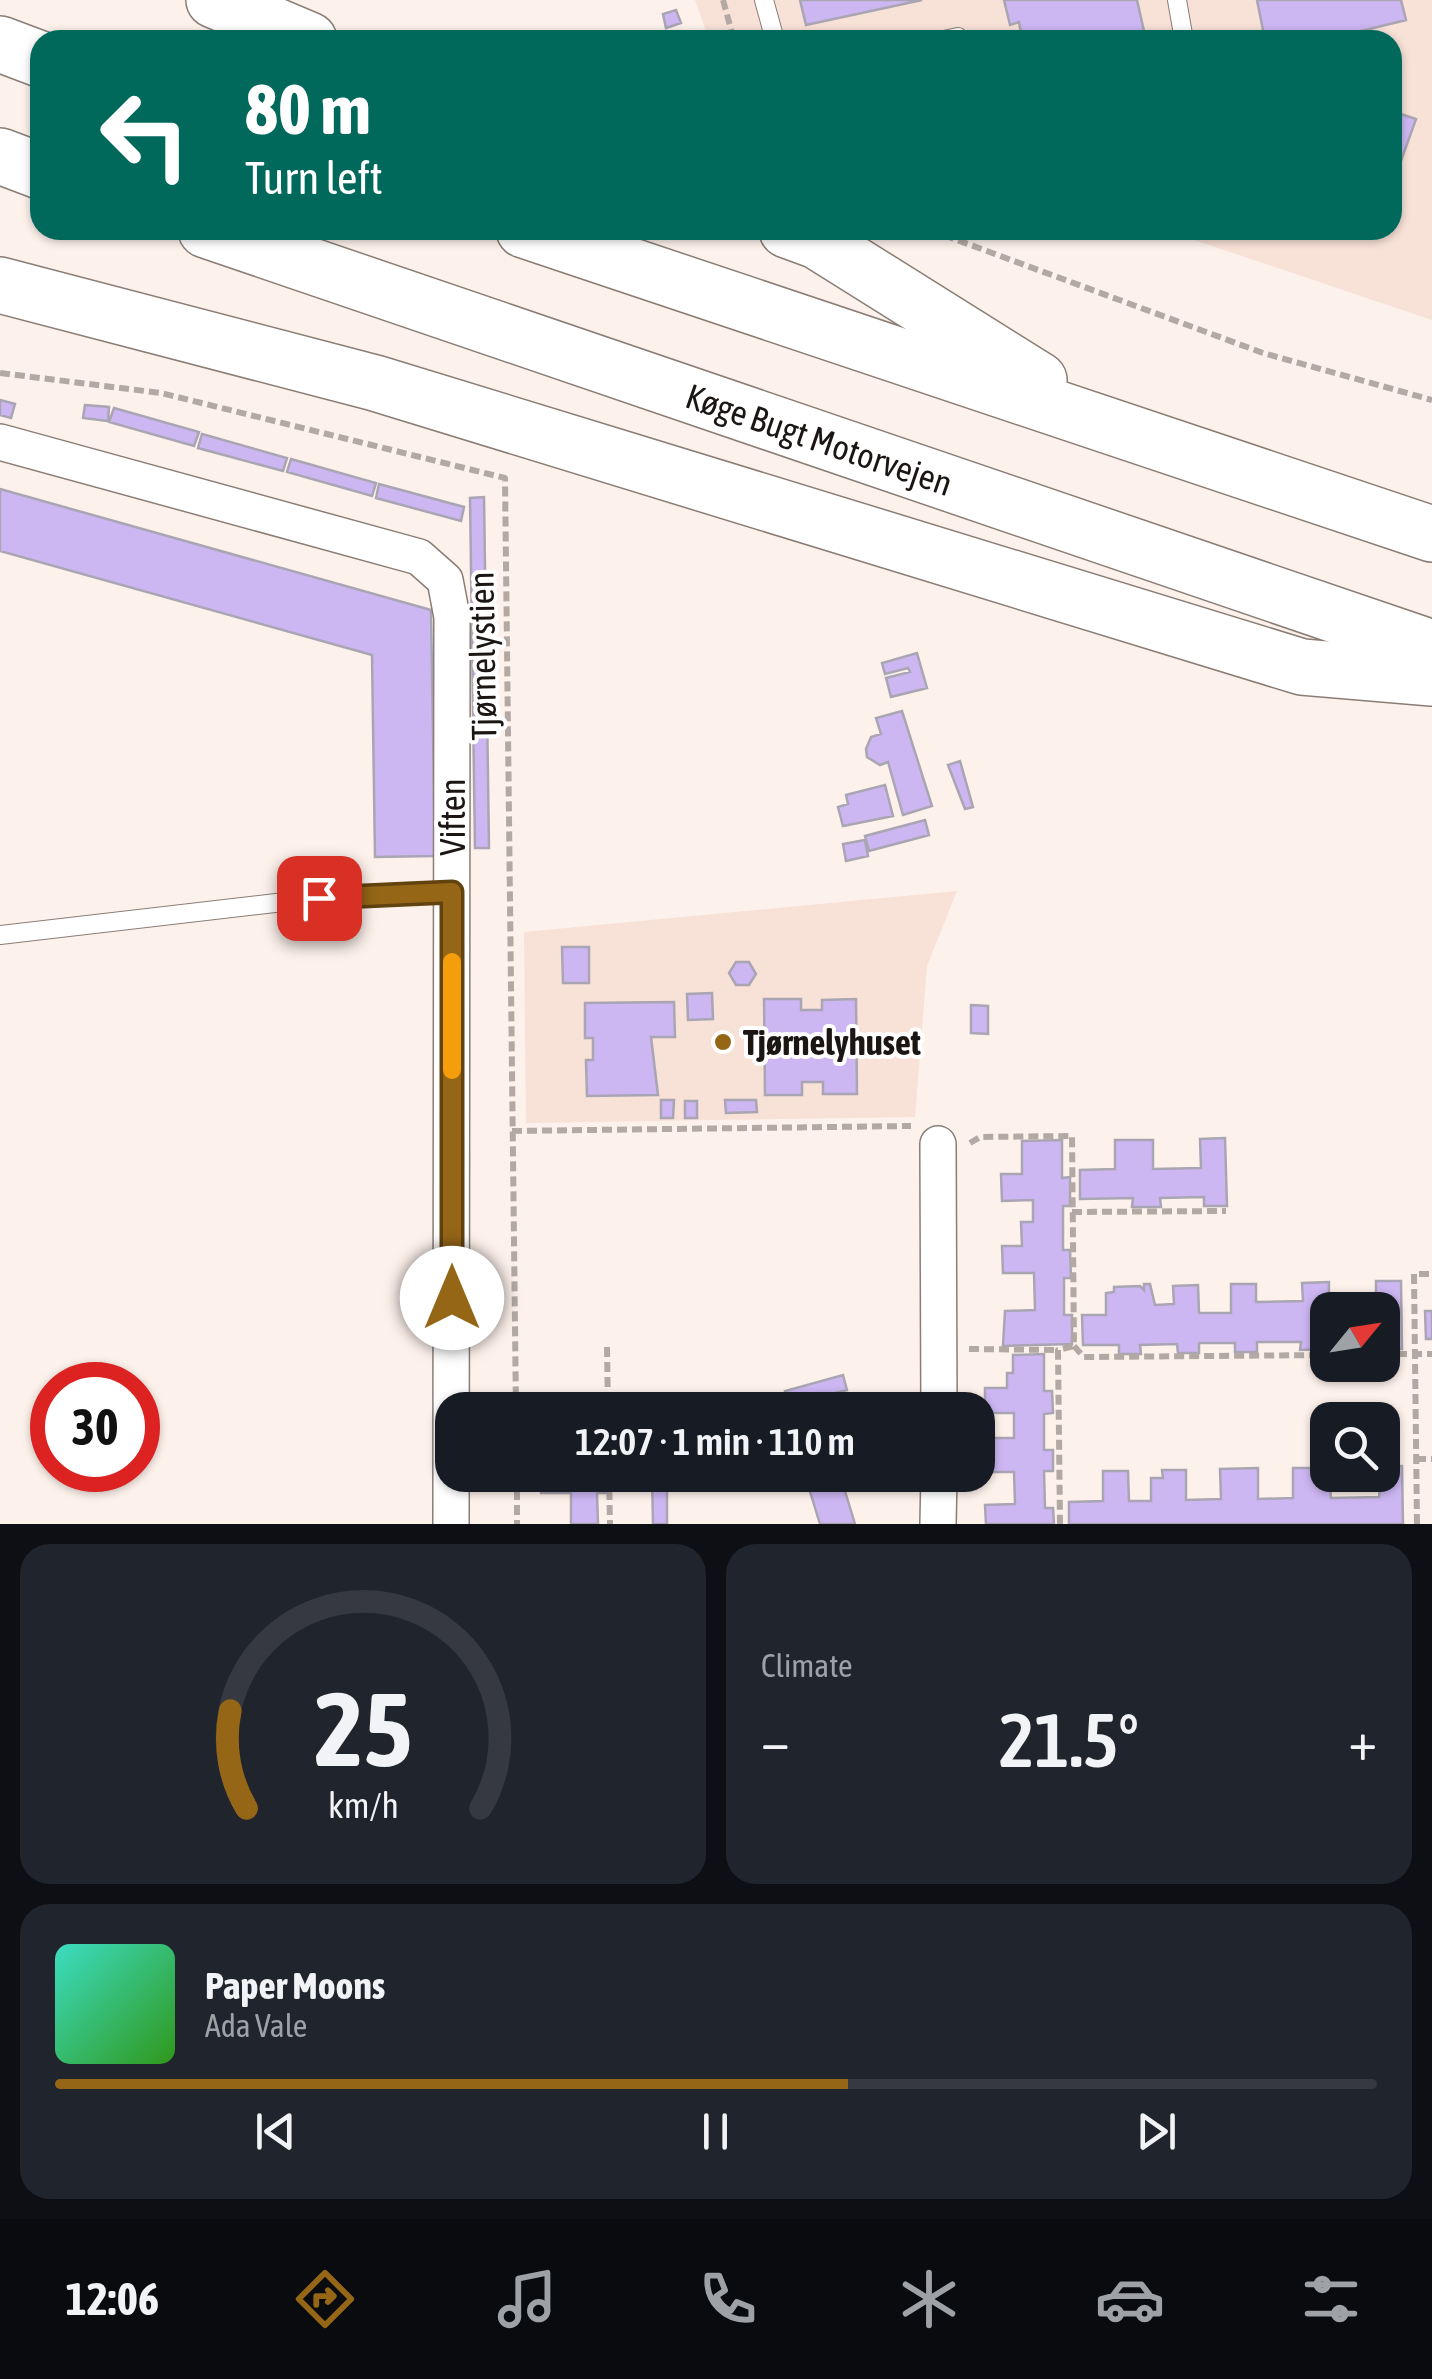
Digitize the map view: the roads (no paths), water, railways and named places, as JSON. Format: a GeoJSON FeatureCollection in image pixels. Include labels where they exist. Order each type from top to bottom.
{"type":"FeatureCollection","features":[{"type":"Feature","properties":{"kind":"highway"},"geometry":{"type":"LineString","coordinates":[[214,0],[285,30]]}},
{"type":"Feature","properties":{"kind":"highway"},"geometry":{"type":"LineString","coordinates":[[0,44],[30,55]]}},
{"type":"Feature","properties":{"kind":"highway"},"geometry":{"type":"LineString","coordinates":[[0,156],[30,166]]}},
{"type":"Feature","properties":{"kind":"highway","name":"Køge Bugt Motorvejen"},"geometry":{"type":"LineString","coordinates":[[235,240],[1432,648]]}},
{"type":"Feature","properties":{"kind":"highway"},"geometry":{"type":"LineString","coordinates":[[554,240],[1432,534]]}},
{"type":"Feature","properties":{"kind":"highway"},"geometry":{"type":"LineString","coordinates":[[815,240],[1114,427]]}},
{"type":"Feature","properties":{"kind":"highway"},"geometry":{"type":"LineString","coordinates":[[0,285],[375,383],[1302,667],[1432,678]]}},
{"type":"Feature","properties":{"kind":"street","name":"Viften"},"geometry":{"type":"LineString","coordinates":[[0,442],[419,557],[445,580],[452,617],[451,1524]]}},
{"type":"Feature","properties":{"kind":"street"},"geometry":{"type":"LineString","coordinates":[[928,1135],[939,1392]]}},
{"type":"Feature","properties":{"kind":"street"},"geometry":{"type":"LineString","coordinates":[[938,1492],[938,1524]]}},
{"type":"Feature","properties":{"kind":"lane"},"geometry":{"type":"LineString","coordinates":[[764,0],[772,30]]}},
{"type":"Feature","properties":{"kind":"lane"},"geometry":{"type":"LineString","coordinates":[[1176,0],[1182,30]]}},
{"type":"Feature","properties":{"kind":"lane"},"geometry":{"type":"LineString","coordinates":[[0,935],[319,898],[452,892]]}},
{"type":"Feature","properties":{"kind":"place","name":"Tjørnelyhuset"},"geometry":{"type":"Point","coordinates":[723,1042]}}]}
